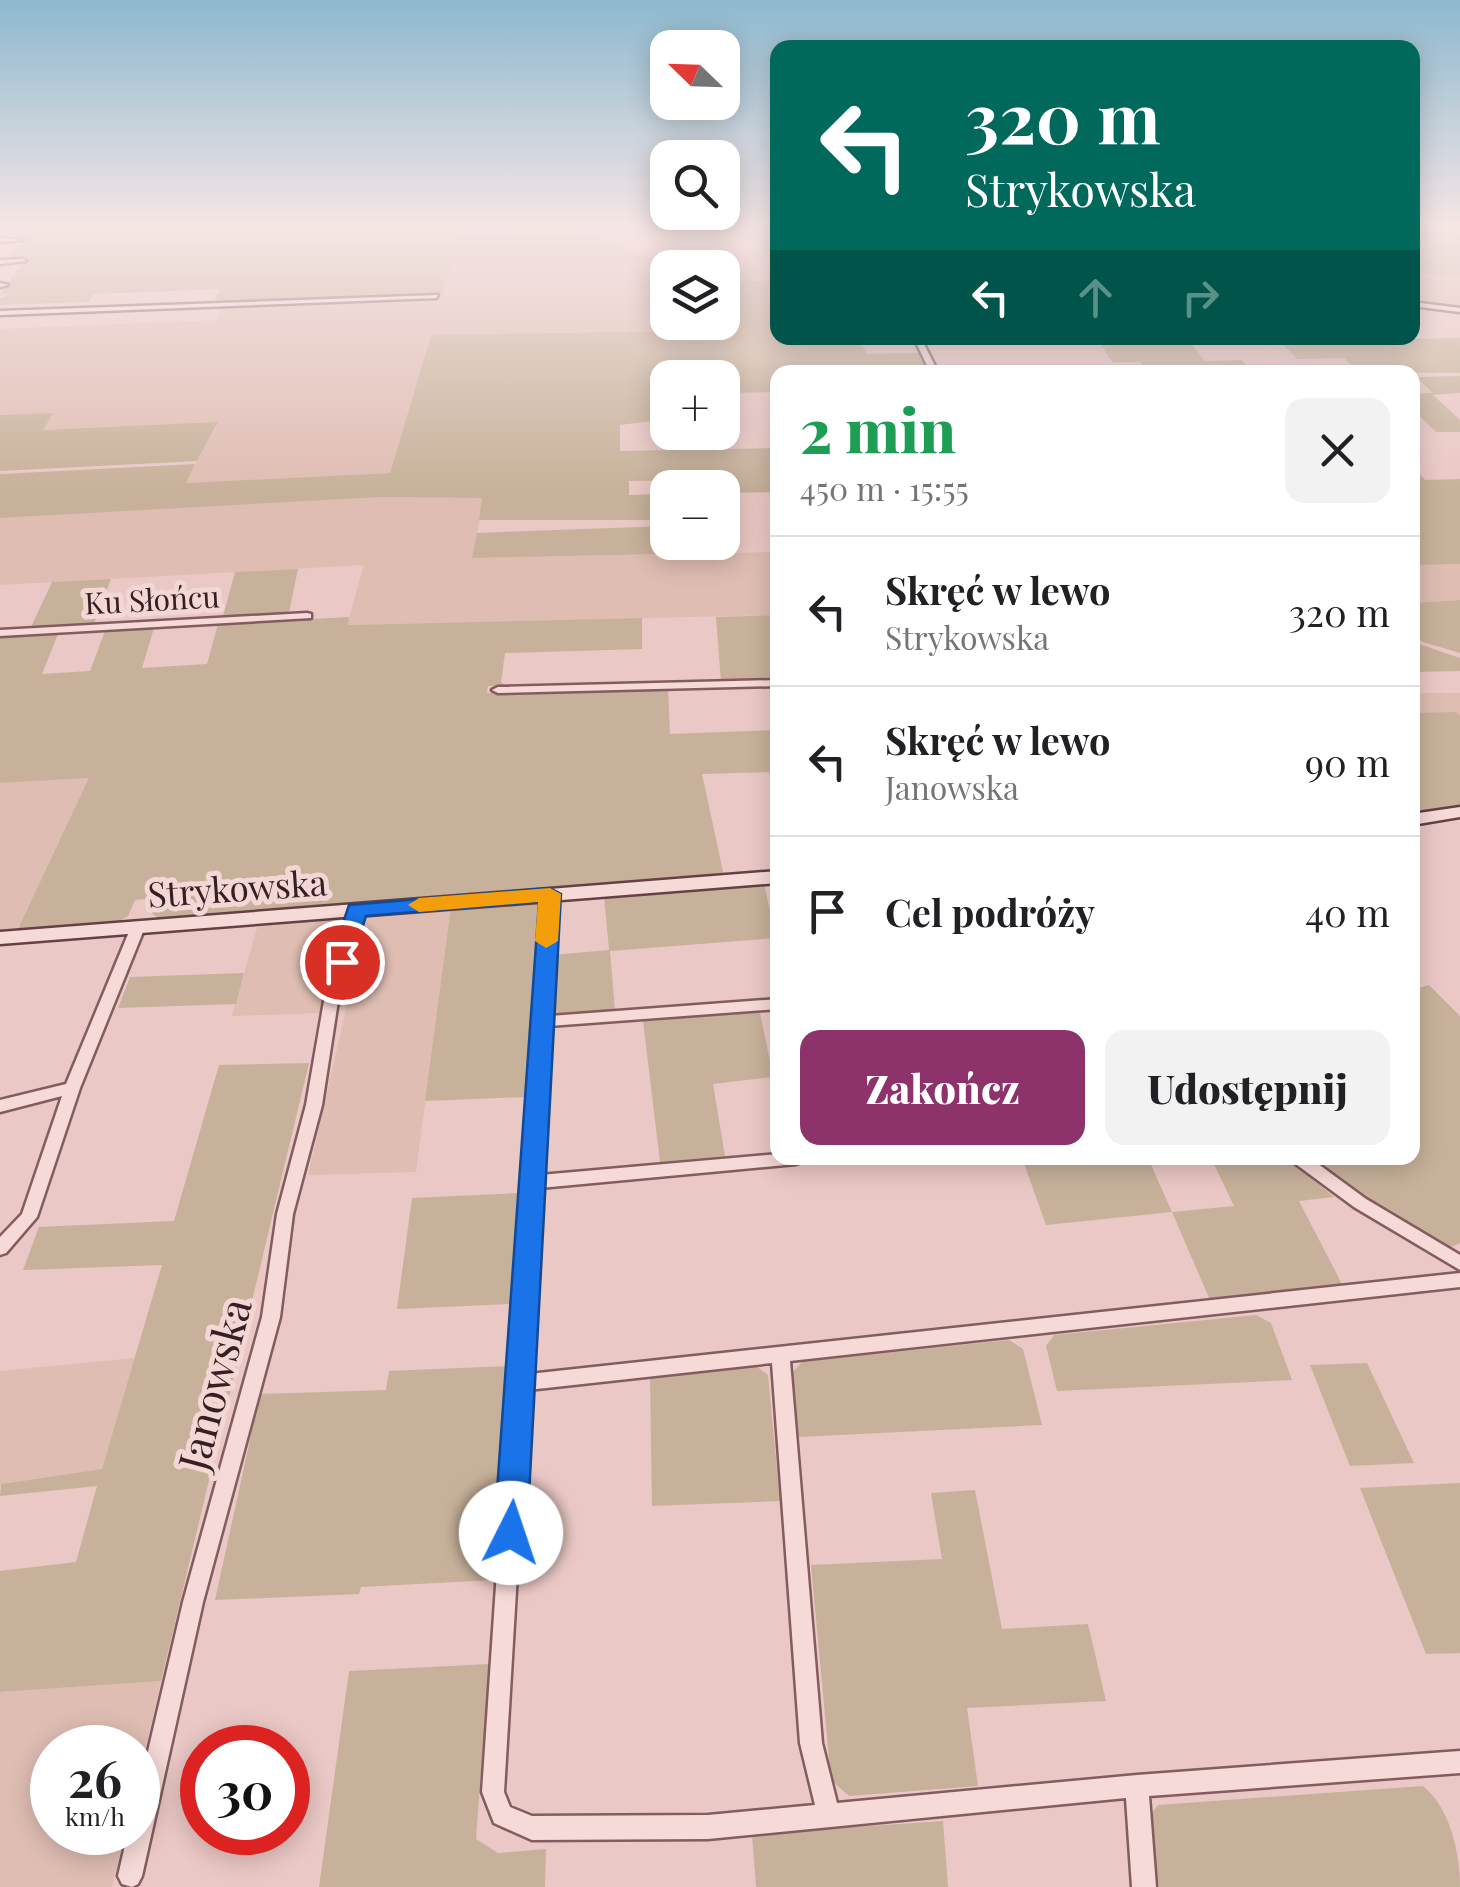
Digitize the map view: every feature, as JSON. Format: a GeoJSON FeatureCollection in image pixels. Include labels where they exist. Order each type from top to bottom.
{"type":"FeatureCollection","features":[{"type":"Feature","properties":{"kind":"street","name":"Ku Słońcu"},"geometry":{"type":"LineString","coordinates":[[0,633],[307,616]]}},
{"type":"Feature","properties":{"kind":"street"},"geometry":{"type":"LineString","coordinates":[[498,690],[770,683]]}},
{"type":"Feature","properties":{"kind":"street"},"geometry":{"type":"LineString","coordinates":[[1420,819],[1460,812]]}},
{"type":"Feature","properties":{"kind":"street","name":"Strykowska"},"geometry":{"type":"LineString","coordinates":[[0,938],[770,878]]}},
{"type":"Feature","properties":{"kind":"street"},"geometry":{"type":"LineString","coordinates":[[550,894],[493,1792],[502,1814],[532,1828],[708,1827],[1137,1786],[1460,1762]]}},
{"type":"Feature","properties":{"kind":"street","name":"Janowska"},"geometry":{"type":"LineString","coordinates":[[130,1876],[193,1602],[271,1317],[285,1214],[314,1105],[331,1001],[356,910]]}},
{"type":"Feature","properties":{"kind":"street"},"geometry":{"type":"LineString","coordinates":[[0,1248],[29,1217],[72,1088],[138,927]]}},
{"type":"Feature","properties":{"kind":"street"},"geometry":{"type":"LineString","coordinates":[[540,1022],[770,1005]]}},
{"type":"Feature","properties":{"kind":"street"},"geometry":{"type":"LineString","coordinates":[[0,1106],[72,1088]]}},
{"type":"Feature","properties":{"kind":"street"},"geometry":{"type":"LineString","coordinates":[[533,1182],[770,1160]]}},
{"type":"Feature","properties":{"kind":"street"},"geometry":{"type":"LineString","coordinates":[[1308,1165],[1346,1194],[1460,1263]]}},
{"type":"Feature","properties":{"kind":"street"},"geometry":{"type":"LineString","coordinates":[[521,1383],[1460,1280]]}},
{"type":"Feature","properties":{"kind":"street"},"geometry":{"type":"LineString","coordinates":[[780,1354],[812,1743],[829,1816]]}},
{"type":"Feature","properties":{"kind":"street"},"geometry":{"type":"LineString","coordinates":[[1137,1786],[1144,1887]]}},
{"type":"Feature","properties":{"kind":"shaded area"},"geometry":{"type":"Polygon","coordinates":[[[219,314],[650,314],[650,331],[431,335],[390,473],[185,483],[218,423],[42,430],[52,413],[0,415],[0,329],[217,320],[219,314]]]}},
{"type":"Feature","properties":{"kind":"shaded area"},"geometry":{"type":"Polygon","coordinates":[[[740,314],[770,314],[770,345],[863,345],[866,354],[920,353],[925,365],[770,365],[770,392],[740,393],[740,360],[650,360],[650,421],[620,425],[620,451],[770,448],[770,492],[740,493],[740,470],[650,470],[650,481],[629,481],[629,495],[650,494],[650,520],[479,520],[482,498],[382,497],[0,518],[0,474],[195,464],[186,483],[390,473],[431,335],[650,331],[650,340],[740,340],[740,314]]]}},
{"type":"Feature","properties":{"kind":"shaded area"},"geometry":{"type":"Polygon","coordinates":[[[1460,338],[1460,373],[1420,373],[1420,365],[1351,365],[1344,358],[1297,359],[1284,345],[1420,345],[1420,339],[1460,338]]]}},
{"type":"Feature","properties":{"kind":"shaded area"},"geometry":{"type":"Polygon","coordinates":[[[1101,345],[1192,345],[1205,361],[1242,360],[1247,365],[1142,365],[1112,362],[1101,345]]]}},
{"type":"Feature","properties":{"kind":"shaded area"},"geometry":{"type":"Polygon","coordinates":[[[1460,376],[1460,393],[1433,395],[1460,420],[1460,432],[1436,432],[1420,417],[1420,394],[1433,393],[1420,377],[1460,376]]]}},
{"type":"Feature","properties":{"kind":"shaded area"},"geometry":{"type":"Polygon","coordinates":[[[53,413],[43,430],[218,422],[197,461],[0,471],[0,415],[53,413]]]}},
{"type":"Feature","properties":{"kind":"shaded area"},"geometry":{"type":"Polygon","coordinates":[[[1420,474],[1425,480],[1460,479],[1460,564],[1420,565],[1420,474]]]}},
{"type":"Feature","properties":{"kind":"shaded area"},"geometry":{"type":"Polygon","coordinates":[[[383,497],[483,498],[473,558],[650,555],[650,560],[740,560],[740,553],[770,552],[770,615],[347,625],[364,565],[0,585],[0,518],[383,497]]]}},
{"type":"Feature","properties":{"kind":"shaded area"},"geometry":{"type":"Polygon","coordinates":[[[650,527],[650,554],[472,558],[477,533],[650,527]]]}},
{"type":"Feature","properties":{"kind":"shaded area"},"geometry":{"type":"Polygon","coordinates":[[[1460,564],[1460,600],[1420,603],[1420,565],[1460,564]]]}},
{"type":"Feature","properties":{"kind":"shaded area"},"geometry":{"type":"Polygon","coordinates":[[[298,569],[289,612],[223,616],[235,572],[298,569]]]}},
{"type":"Feature","properties":{"kind":"shaded area"},"geometry":{"type":"Polygon","coordinates":[[[111,579],[94,624],[31,627],[52,582],[111,579]]]}},
{"type":"Feature","properties":{"kind":"shaded area"},"geometry":{"type":"Polygon","coordinates":[[[1460,600],[1460,653],[1420,641],[1420,603],[1460,600]]]}},
{"type":"Feature","properties":{"kind":"shaded area"},"geometry":{"type":"Polygon","coordinates":[[[770,615],[770,680],[721,681],[716,617],[770,615]]]}},
{"type":"Feature","properties":{"kind":"shaded area"},"geometry":{"type":"Polygon","coordinates":[[[349,617],[348,625],[642,618],[642,649],[505,653],[501,682],[506,686],[488,686],[487,693],[668,690],[670,734],[770,730],[770,776],[769,772],[702,774],[724,876],[160,919],[150,912],[155,898],[135,900],[128,916],[116,923],[17,931],[89,778],[0,783],[0,637],[58,634],[42,674],[90,671],[105,631],[154,628],[142,668],[207,664],[218,624],[349,617]]]}},
{"type":"Feature","properties":{"kind":"shaded area"},"geometry":{"type":"Polygon","coordinates":[[[1420,644],[1460,658],[1460,671],[1420,672],[1420,644]]]}},
{"type":"Feature","properties":{"kind":"shaded area"},"geometry":{"type":"Polygon","coordinates":[[[1420,693],[1460,693],[1460,716],[1420,713],[1420,693]]]}},
{"type":"Feature","properties":{"kind":"shaded area"},"geometry":{"type":"Polygon","coordinates":[[[1456,712],[1460,716],[1460,807],[1420,813],[1420,713],[1456,712]]]}},
{"type":"Feature","properties":{"kind":"shaded area"},"geometry":{"type":"Polygon","coordinates":[[[90,777],[17,931],[0,932],[0,783],[90,777]]]}},
{"type":"Feature","properties":{"kind":"shaded area"},"geometry":{"type":"Polygon","coordinates":[[[764,884],[770,911],[770,938],[610,951],[615,1011],[559,1015],[550,1010],[553,955],[609,950],[604,896],[764,884]]]}},
{"type":"Feature","properties":{"kind":"shaded area"},"geometry":{"type":"Polygon","coordinates":[[[538,901],[525,1097],[425,1101],[451,907],[538,901]]]}},
{"type":"Feature","properties":{"kind":"shaded area"},"geometry":{"type":"Polygon","coordinates":[[[451,907],[416,1172],[308,1175],[368,913],[451,907]]]}},
{"type":"Feature","properties":{"kind":"shaded area"},"geometry":{"type":"Polygon","coordinates":[[[333,916],[344,922],[321,1013],[232,1016],[259,921],[333,916]]]}},
{"type":"Feature","properties":{"kind":"shaded area"},"geometry":{"type":"Polygon","coordinates":[[[244,973],[236,1004],[118,1008],[130,977],[244,973]]]}},
{"type":"Feature","properties":{"kind":"shaded area"},"geometry":{"type":"Polygon","coordinates":[[[1429,985],[1460,1016],[1460,1243],[1449,1248],[1354,1193],[1319,1165],[1420,1165],[1420,988],[1429,985]]]}},
{"type":"Feature","properties":{"kind":"shaded area"},"geometry":{"type":"Polygon","coordinates":[[[760,1012],[770,1077],[713,1084],[725,1156],[660,1162],[643,1021],[760,1012]]]}},
{"type":"Feature","properties":{"kind":"shaded area"},"geometry":{"type":"Polygon","coordinates":[[[309,1063],[161,1681],[0,1692],[0,1571],[76,1562],[97,1486],[0,1496],[1,1484],[102,1469],[162,1265],[23,1270],[39,1227],[174,1221],[219,1065],[309,1063]]]}},
{"type":"Feature","properties":{"kind":"shaded area"},"geometry":{"type":"Polygon","coordinates":[[[1025,1165],[1151,1165],[1172,1212],[1046,1225],[1025,1165]]]}},
{"type":"Feature","properties":{"kind":"shaded area"},"geometry":{"type":"Polygon","coordinates":[[[1214,1165],[1295,1165],[1334,1197],[1299,1201],[1343,1286],[1210,1300],[1172,1212],[1234,1206],[1214,1165]]]}},
{"type":"Feature","properties":{"kind":"shaded area"},"geometry":{"type":"Polygon","coordinates":[[[518,1193],[511,1304],[397,1309],[412,1198],[518,1193]]]}},
{"type":"Feature","properties":{"kind":"shaded area"},"geometry":{"type":"Polygon","coordinates":[[[1256,1315],[1271,1323],[1292,1380],[1057,1391],[1046,1346],[1054,1335],[1256,1315]]]}},
{"type":"Feature","properties":{"kind":"shaded area"},"geometry":{"type":"Polygon","coordinates":[[[1009,1340],[1023,1349],[1042,1425],[798,1437],[792,1373],[802,1362],[1009,1340]]]}},
{"type":"Feature","properties":{"kind":"shaded area"},"geometry":{"type":"Polygon","coordinates":[[[135,1358],[102,1469],[0,1484],[0,1371],[135,1358]]]}},
{"type":"Feature","properties":{"kind":"shaded area"},"geometry":{"type":"Polygon","coordinates":[[[1367,1363],[1414,1463],[1350,1466],[1310,1365],[1367,1363]]]}},
{"type":"Feature","properties":{"kind":"shaded area"},"geometry":{"type":"Polygon","coordinates":[[[508,1366],[494,1580],[361,1587],[359,1594],[215,1600],[260,1394],[386,1390],[389,1371],[508,1366]]]}},
{"type":"Feature","properties":{"kind":"shaded area"},"geometry":{"type":"Polygon","coordinates":[[[756,1366],[768,1375],[780,1501],[652,1506],[650,1377],[756,1366]]]}},
{"type":"Feature","properties":{"kind":"shaded area"},"geometry":{"type":"Polygon","coordinates":[[[1460,1483],[1460,1653],[1426,1654],[1360,1488],[1460,1483]]]}},
{"type":"Feature","properties":{"kind":"shaded area"},"geometry":{"type":"Polygon","coordinates":[[[975,1490],[1002,1629],[1088,1624],[1106,1701],[967,1708],[978,1786],[849,1796],[831,1780],[811,1565],[942,1559],[931,1493],[975,1490]]]}},
{"type":"Feature","properties":{"kind":"shaded area"},"geometry":{"type":"Polygon","coordinates":[[[489,1664],[476,1839],[498,1853],[546,1849],[545,1887],[319,1887],[349,1671],[489,1664]]]}},
{"type":"Feature","properties":{"kind":"shaded area"},"geometry":{"type":"Polygon","coordinates":[[[161,1681],[151,1725],[30,1725],[30,1855],[120,1855],[112,1887],[0,1887],[0,1692],[161,1681]]]}},
{"type":"Feature","properties":{"kind":"shaded area"},"geometry":{"type":"Polygon","coordinates":[[[1423,1786],[1447,1818],[1458,1860],[1460,1887],[1159,1887],[1146,1821],[1158,1805],[1423,1786]]]}},
{"type":"Feature","properties":{"kind":"shaded area"},"geometry":{"type":"Polygon","coordinates":[[[943,1821],[948,1887],[756,1887],[752,1834],[943,1821]]]}},
{"type":"Feature","properties":{"kind":"slow traffic"},"geometry":{"type":"LineString","coordinates":[[419,905],[550,894],[546,941]]}},
{"type":"Feature","properties":{"kind":"route"},"geometry":{"type":"LineString","coordinates":[[342,962],[356,910],[550,894],[511,1533]]}}]}
